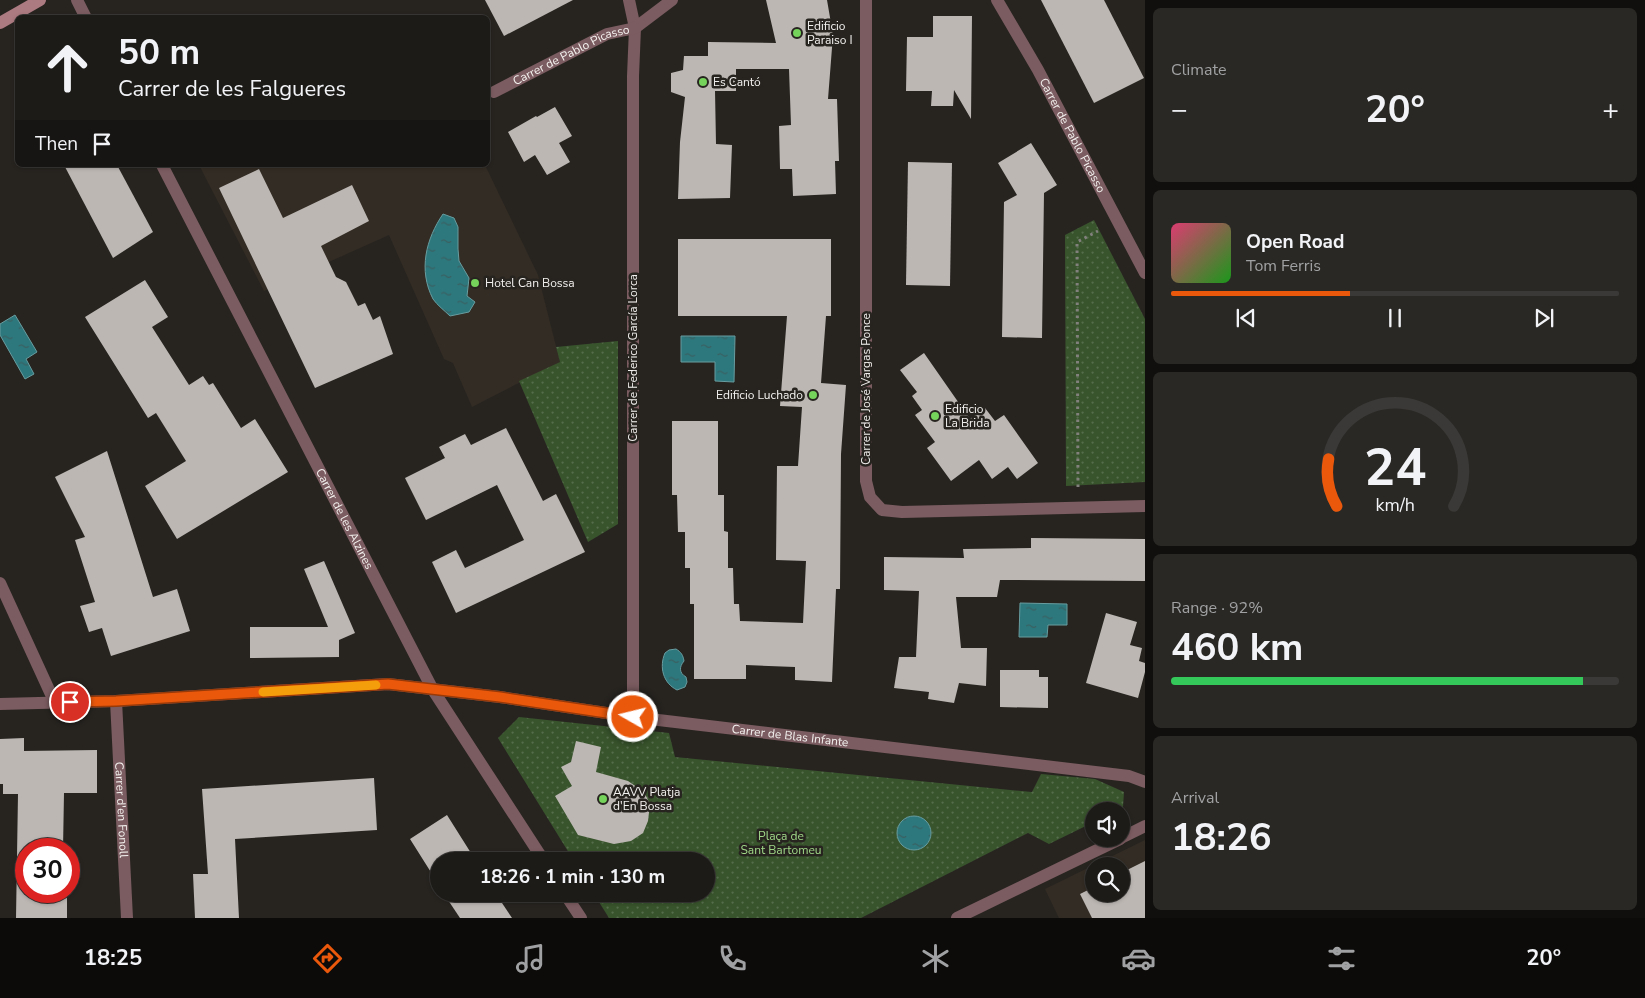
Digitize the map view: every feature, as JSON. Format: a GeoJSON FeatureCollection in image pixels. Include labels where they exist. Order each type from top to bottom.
{"type":"FeatureCollection","features":[{"type":"Feature","properties":{"kind":"street"},"geometry":{"type":"LineString","coordinates":[[0,23],[40,0]]}},
{"type":"Feature","properties":{"kind":"street"},"geometry":{"type":"LineString","coordinates":[[77,0],[84,15]]}},
{"type":"Feature","properties":{"kind":"street","name":"Carrer de Federico García Lorca"},"geometry":{"type":"LineString","coordinates":[[629,0],[635,28],[633,76],[633,717]]}},
{"type":"Feature","properties":{"kind":"street","name":"Carrer de Pablo Picasso"},"geometry":{"type":"LineString","coordinates":[[494,92],[607,34],[635,28],[672,0]]}},
{"type":"Feature","properties":{"kind":"street","name":"Carrer de José Vargas Ponce"},"geometry":{"type":"LineString","coordinates":[[866,0],[866,481],[870,497],[882,510],[902,512],[1145,506]]}},
{"type":"Feature","properties":{"kind":"street","name":"Carrer de Pablo Picasso"},"geometry":{"type":"LineString","coordinates":[[997,0],[1038,70],[1145,273]]}},
{"type":"Feature","properties":{"kind":"street","name":"Carrer de les Alzines"},"geometry":{"type":"LineString","coordinates":[[163,167],[433,690],[538,852]]}},
{"type":"Feature","properties":{"kind":"street"},"geometry":{"type":"LineString","coordinates":[[0,583],[55,703]]}},
{"type":"Feature","properties":{"kind":"street","name":"Carrer de Blas Infante"},"geometry":{"type":"LineString","coordinates":[[0,704],[116,701],[388,684],[500,697],[633,717],[1129,776],[1145,782]]}},
{"type":"Feature","properties":{"kind":"street","name":"Carrer d'en Fonoll"},"geometry":{"type":"LineString","coordinates":[[116,701],[127,918]]}},
{"type":"Feature","properties":{"kind":"street"},"geometry":{"type":"LineString","coordinates":[[1130,834],[1145,826]]}},
{"type":"Feature","properties":{"kind":"street"},"geometry":{"type":"LineString","coordinates":[[957,918],[1103,847]]}},
{"type":"Feature","properties":{"kind":"street"},"geometry":{"type":"LineString","coordinates":[[570,902],[581,918]]}},
{"type":"Feature","properties":{"kind":"path"},"geometry":{"type":"LineString","coordinates":[[1078,508],[1078,242],[1117,220]]}},
{"type":"Feature","properties":{"kind":"shaded area","name":"Hotel Can Bossa"},"geometry":{"type":"Polygon","coordinates":[[[200,167],[486,167],[538,275],[560,362],[472,407],[453,363],[444,359],[389,235],[264,291],[200,167]]]}},
{"type":"Feature","properties":{"kind":"shaded area"},"geometry":{"type":"Polygon","coordinates":[[[1145,840],[1145,918],[1059,918],[1045,889],[1085,869],[1085,902],[1130,902],[1130,857],[1110,857],[1145,840]]]}},
{"type":"Feature","properties":{"kind":"green space"},"geometry":{"type":"Polygon","coordinates":[[[1094,220],[1145,319],[1145,482],[1066,486],[1065,235],[1094,220]]]}},
{"type":"Feature","properties":{"kind":"green space"},"geometry":{"type":"Polygon","coordinates":[[[618,341],[618,524],[588,542],[519,381],[560,362],[556,347],[618,341]]]}},
{"type":"Feature","properties":{"kind":"green space","name":"Plaça de Sant Bartomeu"},"geometry":{"type":"Polygon","coordinates":[[[519,717],[669,733],[675,757],[1032,792],[1041,774],[1095,779],[1124,792],[1123,802],[1085,802],[1085,826],[1049,844],[1028,833],[861,918],[609,918],[599,902],[715,902],[715,852],[568,852],[498,738],[519,717]]]}},
{"type":"Feature","properties":{"kind":"water"},"geometry":{"type":"Polygon","coordinates":[[[443,214],[454,218],[458,227],[459,261],[469,278],[467,296],[475,302],[469,312],[450,316],[433,299],[428,288],[425,266],[428,244],[443,214]]]}},
{"type":"Feature","properties":{"kind":"water"},"geometry":{"type":"Polygon","coordinates":[[[15,315],[37,352],[26,359],[34,374],[25,379],[0,335],[0,324],[15,315]]]}},
{"type":"Feature","properties":{"kind":"water"},"geometry":{"type":"Polygon","coordinates":[[[681,336],[735,336],[734,382],[715,381],[715,362],[681,362],[681,336]]]}},
{"type":"Feature","properties":{"kind":"water"},"geometry":{"type":"Polygon","coordinates":[[[1020,603],[1067,604],[1067,625],[1048,625],[1047,637],[1019,637],[1020,603]]]}},
{"type":"Feature","properties":{"kind":"water"},"geometry":{"type":"Polygon","coordinates":[[[676,649],[683,657],[684,661],[681,665],[681,670],[687,682],[685,687],[677,690],[665,679],[662,669],[665,653],[676,649]]]}},
{"type":"Feature","properties":{"kind":"water"},"geometry":{"type":"Polygon","coordinates":[[[914,816],[926,821],[931,833],[926,845],[914,850],[902,845],[897,833],[902,821],[914,816]]]}},
{"type":"Feature","properties":{"kind":"building"},"geometry":{"type":"Polygon","coordinates":[[[485,0],[573,0],[504,36],[485,0]]]}},
{"type":"Feature","properties":{"kind":"building"},"geometry":{"type":"Polygon","coordinates":[[[766,0],[827,0],[833,35],[828,99],[837,99],[839,161],[835,161],[836,194],[793,196],[792,169],[780,169],[779,126],[791,125],[789,69],[736,69],[736,91],[715,91],[716,144],[732,145],[730,198],[678,199],[680,142],[685,97],[671,92],[671,73],[683,70],[684,56],[708,56],[708,42],[776,43],[766,0]]]}},
{"type":"Feature","properties":{"kind":"building"},"geometry":{"type":"Polygon","coordinates":[[[1041,0],[1104,0],[1144,78],[1094,103],[1041,0]]]}},
{"type":"Feature","properties":{"kind":"building"},"geometry":{"type":"Polygon","coordinates":[[[933,16],[972,16],[971,119],[954,90],[953,106],[931,106],[932,91],[906,91],[907,37],[933,37],[933,16]]]}},
{"type":"Feature","properties":{"kind":"building"},"geometry":{"type":"Polygon","coordinates":[[[555,107],[572,136],[559,143],[570,162],[547,175],[535,155],[524,162],[508,132],[555,107]]]}},
{"type":"Feature","properties":{"kind":"building"},"geometry":{"type":"Polygon","coordinates":[[[1031,143],[1057,185],[1044,193],[1042,338],[1002,337],[1004,202],[1017,195],[998,163],[1031,143]]]}},
{"type":"Feature","properties":{"kind":"building"},"geometry":{"type":"Polygon","coordinates":[[[908,162],[952,163],[950,286],[906,285],[908,162]]]}},
{"type":"Feature","properties":{"kind":"building"},"geometry":{"type":"Polygon","coordinates":[[[65,167],[118,167],[153,232],[113,258],[65,167]]]}},
{"type":"Feature","properties":{"kind":"building"},"geometry":{"type":"Polygon","coordinates":[[[259,169],[283,218],[352,185],[369,221],[321,246],[336,277],[346,282],[358,306],[365,303],[373,320],[380,316],[393,354],[315,388],[219,188],[259,169]]]}},
{"type":"Feature","properties":{"kind":"building"},"geometry":{"type":"Polygon","coordinates":[[[678,239],[831,239],[831,316],[826,316],[821,383],[846,385],[841,454],[840,589],[836,589],[832,682],[795,680],[795,667],[746,665],[746,679],[694,679],[694,604],[690,604],[690,568],[685,568],[685,532],[678,532],[677,495],[672,495],[672,421],[718,421],[718,495],[724,495],[724,531],[728,532],[728,568],[733,568],[734,604],[739,604],[740,621],[803,623],[806,561],[776,560],[777,466],[798,466],[802,407],[780,406],[787,316],[678,316],[678,239]]]}},
{"type":"Feature","properties":{"kind":"building"},"geometry":{"type":"Polygon","coordinates":[[[145,280],[168,317],[152,327],[189,385],[203,376],[209,385],[213,383],[241,428],[255,419],[288,472],[177,539],[145,486],[186,461],[156,413],[148,418],[85,317],[145,280]]]}},
{"type":"Feature","properties":{"kind":"building","name":"Edificio La Brida"},"geometry":{"type":"Polygon","coordinates":[[[924,353],[970,419],[985,408],[995,421],[1004,415],[1038,463],[1017,479],[1008,467],[992,479],[979,460],[951,481],[927,448],[935,442],[915,415],[922,410],[912,396],[917,392],[900,370],[924,353]]]}},
{"type":"Feature","properties":{"kind":"building"},"geometry":{"type":"Polygon","coordinates":[[[506,428],[543,501],[556,494],[585,552],[456,613],[432,562],[456,550],[465,568],[524,540],[497,485],[426,520],[405,478],[445,458],[439,447],[465,434],[471,445],[506,428]]]}},
{"type":"Feature","properties":{"kind":"building"},"geometry":{"type":"Polygon","coordinates":[[[107,451],[153,597],[177,589],[190,631],[111,656],[102,628],[89,632],[80,606],[95,602],[75,540],[85,537],[55,477],[107,451]]]}},
{"type":"Feature","properties":{"kind":"building"},"geometry":{"type":"Polygon","coordinates":[[[1031,538],[1145,539],[1145,581],[1000,580],[997,597],[956,597],[961,648],[987,648],[986,686],[959,683],[954,703],[928,699],[929,692],[894,688],[899,657],[916,657],[919,591],[884,590],[884,557],[964,558],[963,549],[1031,548],[1031,538]]]}},
{"type":"Feature","properties":{"kind":"building"},"geometry":{"type":"Polygon","coordinates":[[[324,561],[355,633],[339,640],[339,657],[250,658],[250,627],[328,627],[304,569],[324,561]]]}},
{"type":"Feature","properties":{"kind":"building"},"geometry":{"type":"Polygon","coordinates":[[[1106,613],[1137,622],[1130,645],[1142,648],[1139,661],[1145,663],[1145,672],[1138,698],[1086,683],[1106,613]]]}},
{"type":"Feature","properties":{"kind":"building"},"geometry":{"type":"Polygon","coordinates":[[[1000,670],[1039,670],[1039,677],[1048,677],[1048,708],[1000,707],[1000,670]]]}},
{"type":"Feature","properties":{"kind":"building"},"geometry":{"type":"Polygon","coordinates":[[[24,738],[24,751],[97,750],[97,793],[64,793],[63,838],[17,838],[18,794],[3,794],[3,784],[0,784],[0,739],[24,738]]]}},
{"type":"Feature","properties":{"kind":"building"},"geometry":{"type":"Polygon","coordinates":[[[576,741],[601,747],[596,772],[628,781],[644,792],[650,804],[648,821],[643,833],[631,841],[614,844],[578,835],[555,796],[572,786],[561,767],[571,762],[576,741]]]}},
{"type":"Feature","properties":{"kind":"building"},"geometry":{"type":"Polygon","coordinates":[[[374,778],[377,830],[235,839],[239,918],[195,918],[193,874],[208,874],[202,789],[374,778]]]}},
{"type":"Feature","properties":{"kind":"building"},"geometry":{"type":"Polygon","coordinates":[[[447,815],[470,852],[430,852],[430,871],[410,839],[447,815]]]}},
{"type":"Feature","properties":{"kind":"building"},"geometry":{"type":"Polygon","coordinates":[[[1145,861],[1145,918],[1092,918],[1080,894],[1085,892],[1085,902],[1130,902],[1130,868],[1145,861]]]}},
{"type":"Feature","properties":{"kind":"building"},"geometry":{"type":"Polygon","coordinates":[[[449,902],[501,902],[512,918],[460,918],[449,902]]]}},
{"type":"Feature","properties":{"kind":"building"},"geometry":{"type":"Polygon","coordinates":[[[16,903],[67,903],[67,918],[16,918],[16,903]]]}},
{"type":"Feature","properties":{"kind":"slow traffic"},"geometry":{"type":"LineString","coordinates":[[263,692],[376,685]]}},
{"type":"Feature","properties":{"kind":"place","name":"Edificio Paraiso I"},"geometry":{"type":"Point","coordinates":[797,33]}},
{"type":"Feature","properties":{"kind":"place","name":"Es Cantó"},"geometry":{"type":"Point","coordinates":[703,82]}},
{"type":"Feature","properties":{"kind":"place","name":"Hotel Can Bossa"},"geometry":{"type":"Point","coordinates":[475,283]}},
{"type":"Feature","properties":{"kind":"place","name":"Edificio Luchado"},"geometry":{"type":"Point","coordinates":[813,395]}},
{"type":"Feature","properties":{"kind":"place","name":"Edificio La Brida"},"geometry":{"type":"Point","coordinates":[935,416]}},
{"type":"Feature","properties":{"kind":"place","name":"AAVV Platja d'En Bossa"},"geometry":{"type":"Point","coordinates":[603,799]}},
{"type":"Feature","properties":{"kind":"route"},"geometry":{"type":"LineString","coordinates":[[70,702],[116,701],[388,684],[500,697],[633,717]]}}]}
